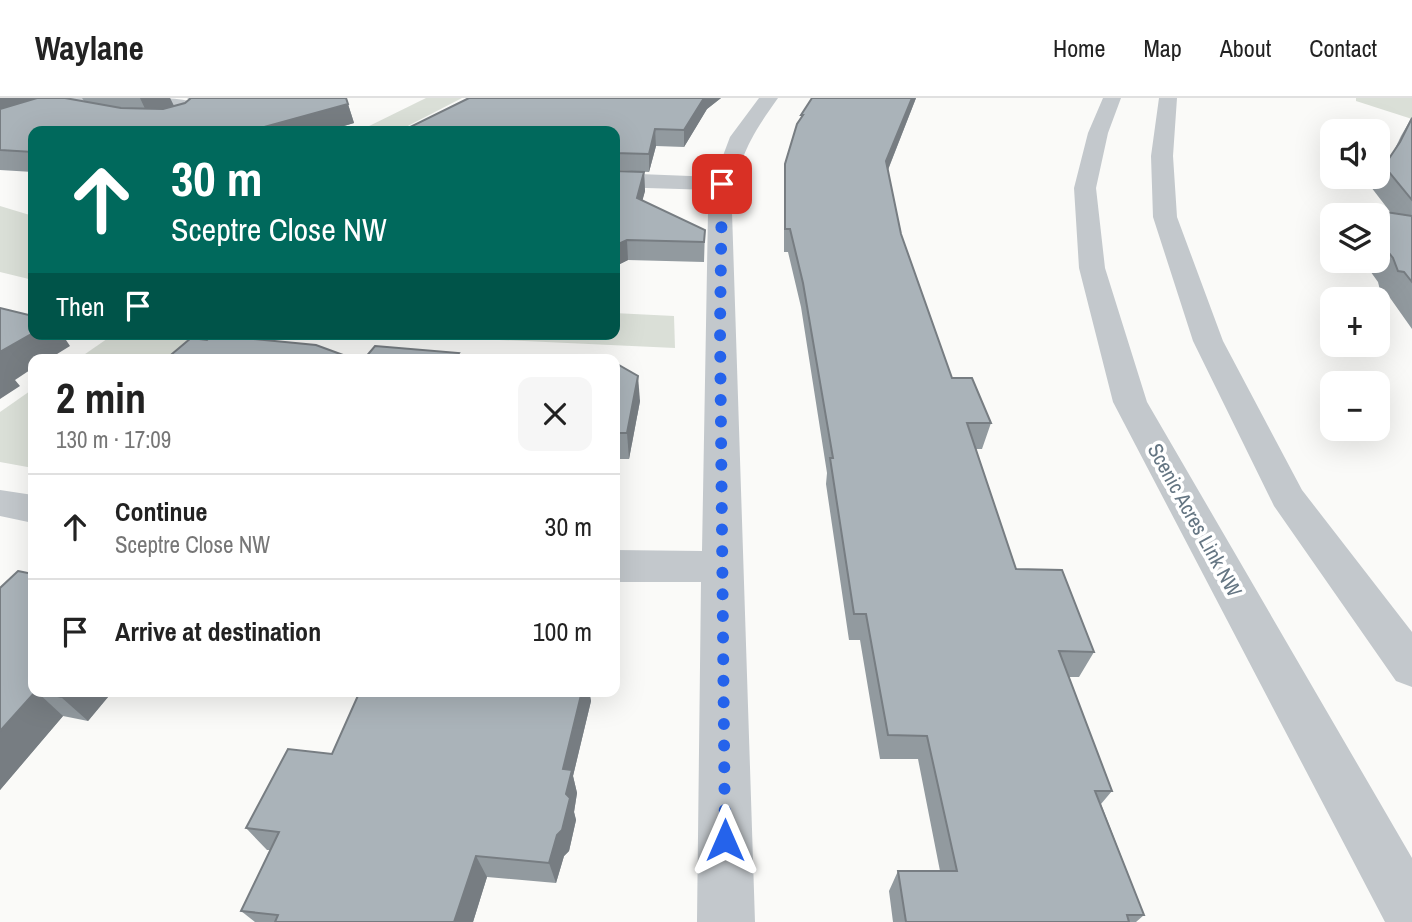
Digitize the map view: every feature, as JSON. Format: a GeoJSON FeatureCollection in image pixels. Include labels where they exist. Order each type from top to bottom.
{"type":"FeatureCollection","features":[{"type":"Feature","properties":{"kind":"street"},"geometry":{"type":"LineString","coordinates":[[0,124],[78,98]]}},
{"type":"Feature","properties":{"kind":"street"},"geometry":{"type":"LineString","coordinates":[[144,121],[182,118],[196,112],[197,108],[189,104],[156,98]]}},
{"type":"Feature","properties":{"kind":"street"},"geometry":{"type":"LineString","coordinates":[[726,922],[720,212],[722,184],[728,159],[743,130],[769,98]]}},
{"type":"Feature","properties":{"kind":"street","name":"Scenic Acres Link NW"},"geometry":{"type":"LineString","coordinates":[[1112,98],[1098,133],[1084,188],[1092,268],[1130,402],[1412,914]]}},
{"type":"Feature","properties":{"kind":"street"},"geometry":{"type":"LineString","coordinates":[[1168,98],[1162,156],[1165,217],[1208,341],[1287,497],[1412,667]]}},
{"type":"Feature","properties":{"kind":"street"},"geometry":{"type":"LineString","coordinates":[[56,105],[94,112]]}},
{"type":"Feature","properties":{"kind":"street"},"geometry":{"type":"LineString","coordinates":[[620,180],[722,184]]}},
{"type":"Feature","properties":{"kind":"street"},"geometry":{"type":"LineString","coordinates":[[0,503],[28,508]]}},
{"type":"Feature","properties":{"kind":"street"},"geometry":{"type":"LineString","coordinates":[[620,566],[722,567]]}},
{"type":"Feature","properties":{"kind":"shaded area"},"geometry":{"type":"Polygon","coordinates":[[[426,98],[462,98],[408,126],[369,126],[426,98]]]}},
{"type":"Feature","properties":{"kind":"shaded area"},"geometry":{"type":"Polygon","coordinates":[[[1356,98],[1412,98],[1412,119],[1356,101],[1356,98]]]}},
{"type":"Feature","properties":{"kind":"shaded area"},"geometry":{"type":"Polygon","coordinates":[[[0,206],[28,214],[28,279],[0,272],[0,206]]]}},
{"type":"Feature","properties":{"kind":"shaded area"},"geometry":{"type":"Polygon","coordinates":[[[620,313],[674,316],[675,348],[500,340],[620,340],[620,313]]]}},
{"type":"Feature","properties":{"kind":"shaded area"},"geometry":{"type":"Polygon","coordinates":[[[105,340],[216,340],[201,354],[85,354],[105,340]]]}},
{"type":"Feature","properties":{"kind":"shaded area"},"geometry":{"type":"Polygon","coordinates":[[[28,392],[28,467],[0,462],[0,412],[28,392]]]}},
{"type":"Feature","properties":{"kind":"building"},"geometry":{"type":"Polygon","coordinates":[[[37,98],[65,98],[121,108],[163,109],[185,103],[191,98],[346,98],[348,104],[268,126],[28,126],[28,152],[0,150],[0,109],[37,98]]]}},
{"type":"Feature","properties":{"kind":"building"},"geometry":{"type":"Polygon","coordinates":[[[469,98],[704,98],[684,130],[655,129],[649,154],[620,153],[620,126],[412,126],[469,98]]]}},
{"type":"Feature","properties":{"kind":"building"},"geometry":{"type":"Polygon","coordinates":[[[812,98],[912,98],[886,161],[901,234],[952,378],[972,378],[991,423],[967,423],[1016,569],[1062,570],[1094,652],[1059,651],[1112,791],[1095,791],[1144,915],[1127,915],[1129,922],[906,922],[898,871],[957,871],[927,736],[888,735],[866,614],[854,614],[830,458],[833,458],[803,283],[790,229],[785,229],[785,164],[797,124],[812,98]]]}},
{"type":"Feature","properties":{"kind":"building"},"geometry":{"type":"Polygon","coordinates":[[[1412,118],[1412,200],[1390,173],[1390,157],[1412,118]]]}},
{"type":"Feature","properties":{"kind":"building"},"geometry":{"type":"Polygon","coordinates":[[[620,171],[644,172],[637,198],[705,230],[704,242],[627,240],[620,243],[620,171]]]}},
{"type":"Feature","properties":{"kind":"building"},"geometry":{"type":"Polygon","coordinates":[[[1390,213],[1412,216],[1412,282],[1404,272],[1398,271],[1390,254],[1390,213]]]}},
{"type":"Feature","properties":{"kind":"building"},"geometry":{"type":"Polygon","coordinates":[[[0,308],[28,315],[28,336],[0,352],[0,308]]]}},
{"type":"Feature","properties":{"kind":"building"},"geometry":{"type":"Polygon","coordinates":[[[189,340],[264,340],[316,345],[340,354],[172,354],[189,340]]]}},
{"type":"Feature","properties":{"kind":"building"},"geometry":{"type":"Polygon","coordinates":[[[375,346],[459,353],[458,354],[368,354],[375,346]]]}},
{"type":"Feature","properties":{"kind":"building"},"geometry":{"type":"Polygon","coordinates":[[[620,366],[638,376],[627,433],[620,433],[620,366]]]}},
{"type":"Feature","properties":{"kind":"building"},"geometry":{"type":"Polygon","coordinates":[[[18,571],[28,573],[28,697],[31,697],[0,731],[0,588],[18,571]]]}},
{"type":"Feature","properties":{"kind":"building"},"geometry":{"type":"Polygon","coordinates":[[[357,697],[581,697],[563,769],[572,770],[566,794],[570,798],[562,830],[557,835],[549,863],[476,856],[454,922],[275,922],[278,915],[241,911],[279,832],[246,828],[288,749],[332,754],[357,697]]]}},
{"type":"Feature","properties":{"kind":"route"},"geometry":{"type":"LineString","coordinates":[[722,184],[720,327],[725,840]]}}]}
